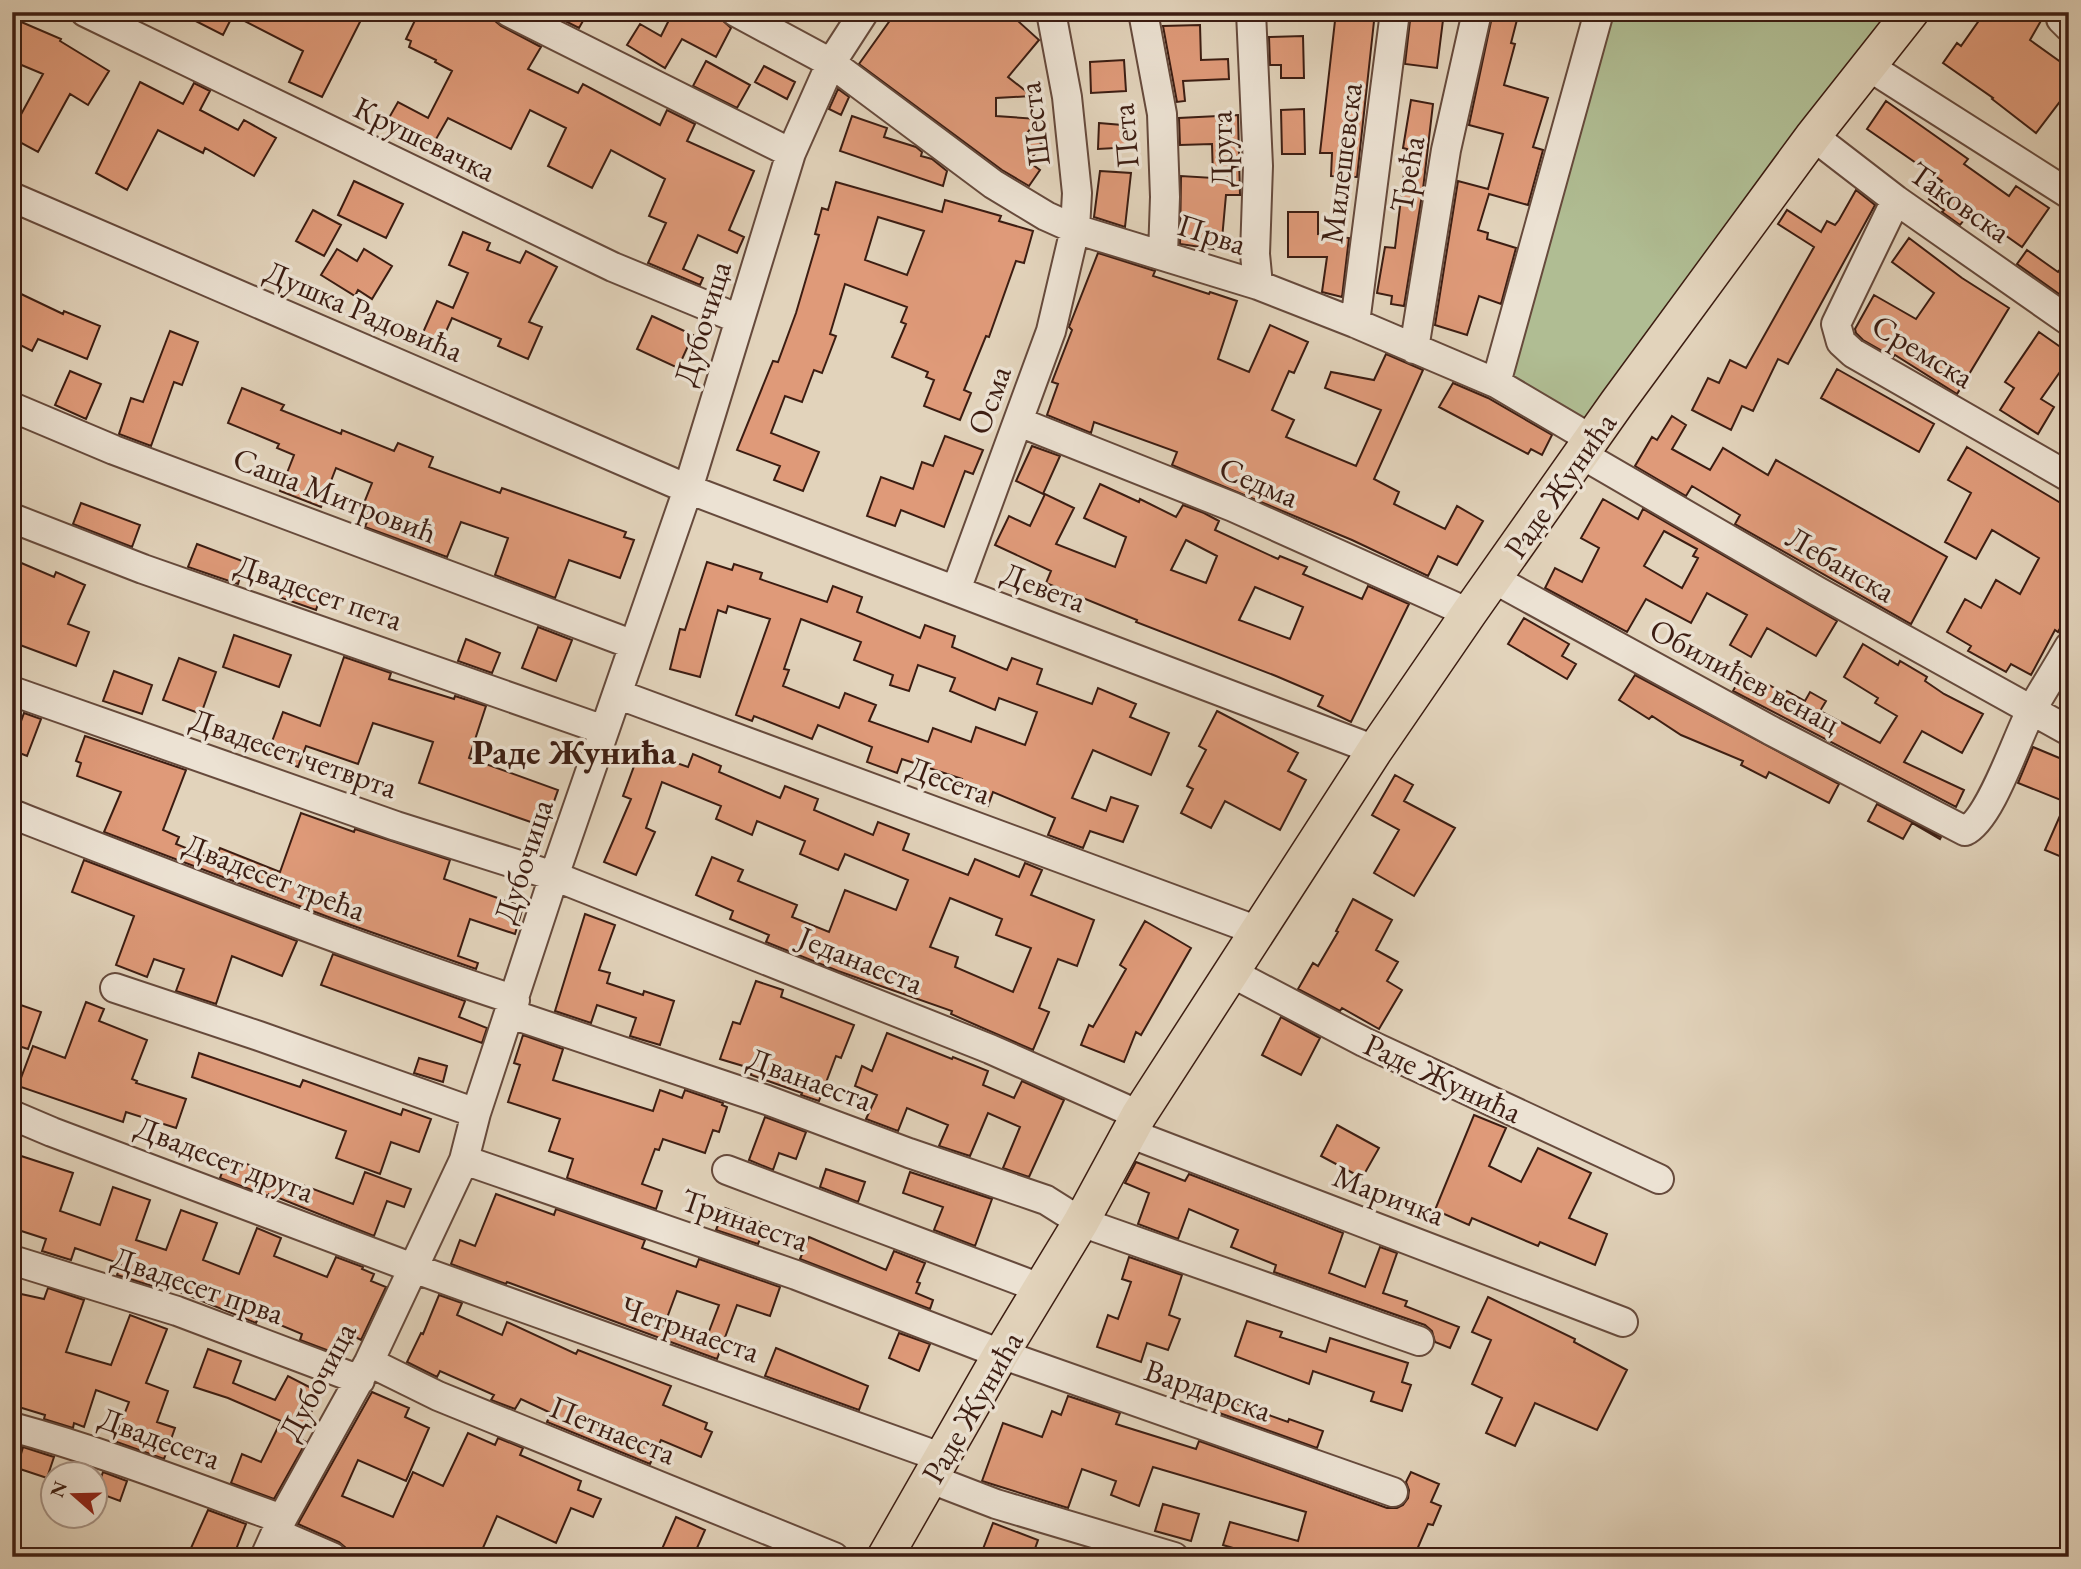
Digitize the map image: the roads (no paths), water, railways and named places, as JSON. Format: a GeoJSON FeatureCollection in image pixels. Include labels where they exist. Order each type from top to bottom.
{"type":"FeatureCollection","features":[{"type":"Feature","properties":{"kind":"main road","name":"Раде Жунића"},"geometry":{"type":"LineString","coordinates":[[885,1557],[1000,1354],[1081,1222],[1134,1124],[1375,750],[1586,447],[1813,136],[1911,12]]}},
{"type":"Feature","properties":{"kind":"street","name":"Крушевачка"},"geometry":{"type":"LineString","coordinates":[[85,12],[612,267],[739,319]]}},
{"type":"Feature","properties":{"kind":"street"},"geometry":{"type":"LineString","coordinates":[[509,12],[791,153]]}},
{"type":"Feature","properties":{"kind":"street","name":"Прва"},"geometry":{"type":"LineString","coordinates":[[736,12],[831,63],[993,184],[1046,216],[1075,229],[1258,285],[1455,363],[1496,383],[1586,447]]}},
{"type":"Feature","properties":{"kind":"street","name":"Дубочица"},"geometry":{"type":"LineString","coordinates":[[275,1536],[364,1371],[464,1160],[476,1113],[554,876],[688,489],[791,153],[831,63],[864,12]]}},
{"type":"Feature","properties":{"kind":"street","name":"Шеста"},"geometry":{"type":"LineString","coordinates":[[1051,12],[1060,49],[1070,119],[1077,192],[1075,229]]}},
{"type":"Feature","properties":{"kind":"street","name":"Пета"},"geometry":{"type":"LineString","coordinates":[[1143,12],[1162,114],[1165,197],[1163,255]]}},
{"type":"Feature","properties":{"kind":"street","name":"Друга"},"geometry":{"type":"LineString","coordinates":[[1251,12],[1258,166],[1255,254],[1258,285]]}},
{"type":"Feature","properties":{"kind":"street","name":"Милешевска"},"geometry":{"type":"LineString","coordinates":[[1355,323],[1395,12]]}},
{"type":"Feature","properties":{"kind":"street","name":"Трећа"},"geometry":{"type":"LineString","coordinates":[[1414,349],[1446,150],[1477,12]]}},
{"type":"Feature","properties":{"kind":"street"},"geometry":{"type":"LineString","coordinates":[[1496,383],[1599,12]]}},
{"type":"Feature","properties":{"kind":"street"},"geometry":{"type":"LineString","coordinates":[[1868,66],[2069,194]]}},
{"type":"Feature","properties":{"kind":"street","name":"Таковска"},"geometry":{"type":"LineString","coordinates":[[1813,136],[1896,200],[2069,321]]}},
{"type":"Feature","properties":{"kind":"street","name":"Душка Радовића"},"geometry":{"type":"LineString","coordinates":[[12,197],[688,489]]}},
{"type":"Feature","properties":{"kind":"street","name":"Сремска"},"geometry":{"type":"LineString","coordinates":[[1896,200],[1836,324],[1841,342],[1853,353],[2069,477]]}},
{"type":"Feature","properties":{"kind":"street","name":"Осма"},"geometry":{"type":"LineString","coordinates":[[956,590],[1051,331],[1075,229]]}},
{"type":"Feature","properties":{"kind":"street","name":"Саша Митровић"},"geometry":{"type":"LineString","coordinates":[[12,407],[114,450],[634,645]]}},
{"type":"Feature","properties":{"kind":"street","name":"Седма"},"geometry":{"type":"LineString","coordinates":[[1019,422],[1233,507],[1469,613]]}},
{"type":"Feature","properties":{"kind":"street","name":"Лебанска"},"geometry":{"type":"LineString","coordinates":[[1586,447],[1817,592],[2069,731]]}},
{"type":"Feature","properties":{"kind":"street","name":"Девета"},"geometry":{"type":"LineString","coordinates":[[688,489],[1375,750]]}},
{"type":"Feature","properties":{"kind":"street","name":"Двадесет пета"},"geometry":{"type":"LineString","coordinates":[[12,518],[144,569],[604,730]]}},
{"type":"Feature","properties":{"kind":"street","name":"Обилићев венац"},"geometry":{"type":"LineString","coordinates":[[1494,579],[1770,730],[1965,831],[1972,828],[1985,810],[2031,712]]}},
{"type":"Feature","properties":{"kind":"street"},"geometry":{"type":"LineString","coordinates":[[2031,712],[2069,648]]}},
{"type":"Feature","properties":{"kind":"street","name":"Двадесет четврта"},"geometry":{"type":"LineString","coordinates":[[12,691],[396,825],[554,876]]}},
{"type":"Feature","properties":{"kind":"street","name":"Десета"},"geometry":{"type":"LineString","coordinates":[[617,694],[1258,931]]}},
{"type":"Feature","properties":{"kind":"street","name":"Двадесет трећа"},"geometry":{"type":"LineString","coordinates":[[12,814],[513,1007]]}},
{"type":"Feature","properties":{"kind":"street","name":"Једанаеста"},"geometry":{"type":"LineString","coordinates":[[554,876],[952,1034],[1134,1124]]}},
{"type":"Feature","properties":{"kind":"street","name":"Раде Жунића"},"geometry":{"type":"LineString","coordinates":[[1230,972],[1364,1042],[1659,1179]]}},
{"type":"Feature","properties":{"kind":"street"},"geometry":{"type":"LineString","coordinates":[[115,988],[476,1113]]}},
{"type":"Feature","properties":{"kind":"street","name":"Дванаеста"},"geometry":{"type":"LineString","coordinates":[[513,1007],[909,1153],[1046,1200],[1081,1222]]}},
{"type":"Feature","properties":{"kind":"street","name":"Двадесет друга"},"geometry":{"type":"LineString","coordinates":[[12,1115],[413,1268]]}},
{"type":"Feature","properties":{"kind":"street","name":"Маричка"},"geometry":{"type":"LineString","coordinates":[[1134,1124],[1623,1322]]}},
{"type":"Feature","properties":{"kind":"street","name":"Тринаеста"},"geometry":{"type":"LineString","coordinates":[[464,1160],[796,1275],[1000,1354]]}},
{"type":"Feature","properties":{"kind":"street"},"geometry":{"type":"LineString","coordinates":[[727,1170],[1040,1288]]}},
{"type":"Feature","properties":{"kind":"street"},"geometry":{"type":"LineString","coordinates":[[1081,1222],[1419,1341]]}},
{"type":"Feature","properties":{"kind":"street","name":"Двадесет прва"},"geometry":{"type":"LineString","coordinates":[[12,1260],[364,1371]]}},
{"type":"Feature","properties":{"kind":"street","name":"Четрнаеста"},"geometry":{"type":"LineString","coordinates":[[413,1268],[836,1417],[937,1468],[996,1504],[1174,1557]]}},
{"type":"Feature","properties":{"kind":"street","name":"Вардарска"},"geometry":{"type":"LineString","coordinates":[[1000,1354],[1393,1492]]}},
{"type":"Feature","properties":{"kind":"street","name":"Петнаеста"},"geometry":{"type":"LineString","coordinates":[[364,1371],[438,1396],[834,1557]]}},
{"type":"Feature","properties":{"kind":"street","name":"Двадесета"},"geometry":{"type":"LineString","coordinates":[[12,1427],[127,1462],[275,1536],[332,1557]]}},
{"type":"Feature","properties":{"kind":"district","name":"Раде Жунића"},"geometry":{"type":"Point","coordinates":[574,751]}}]}
